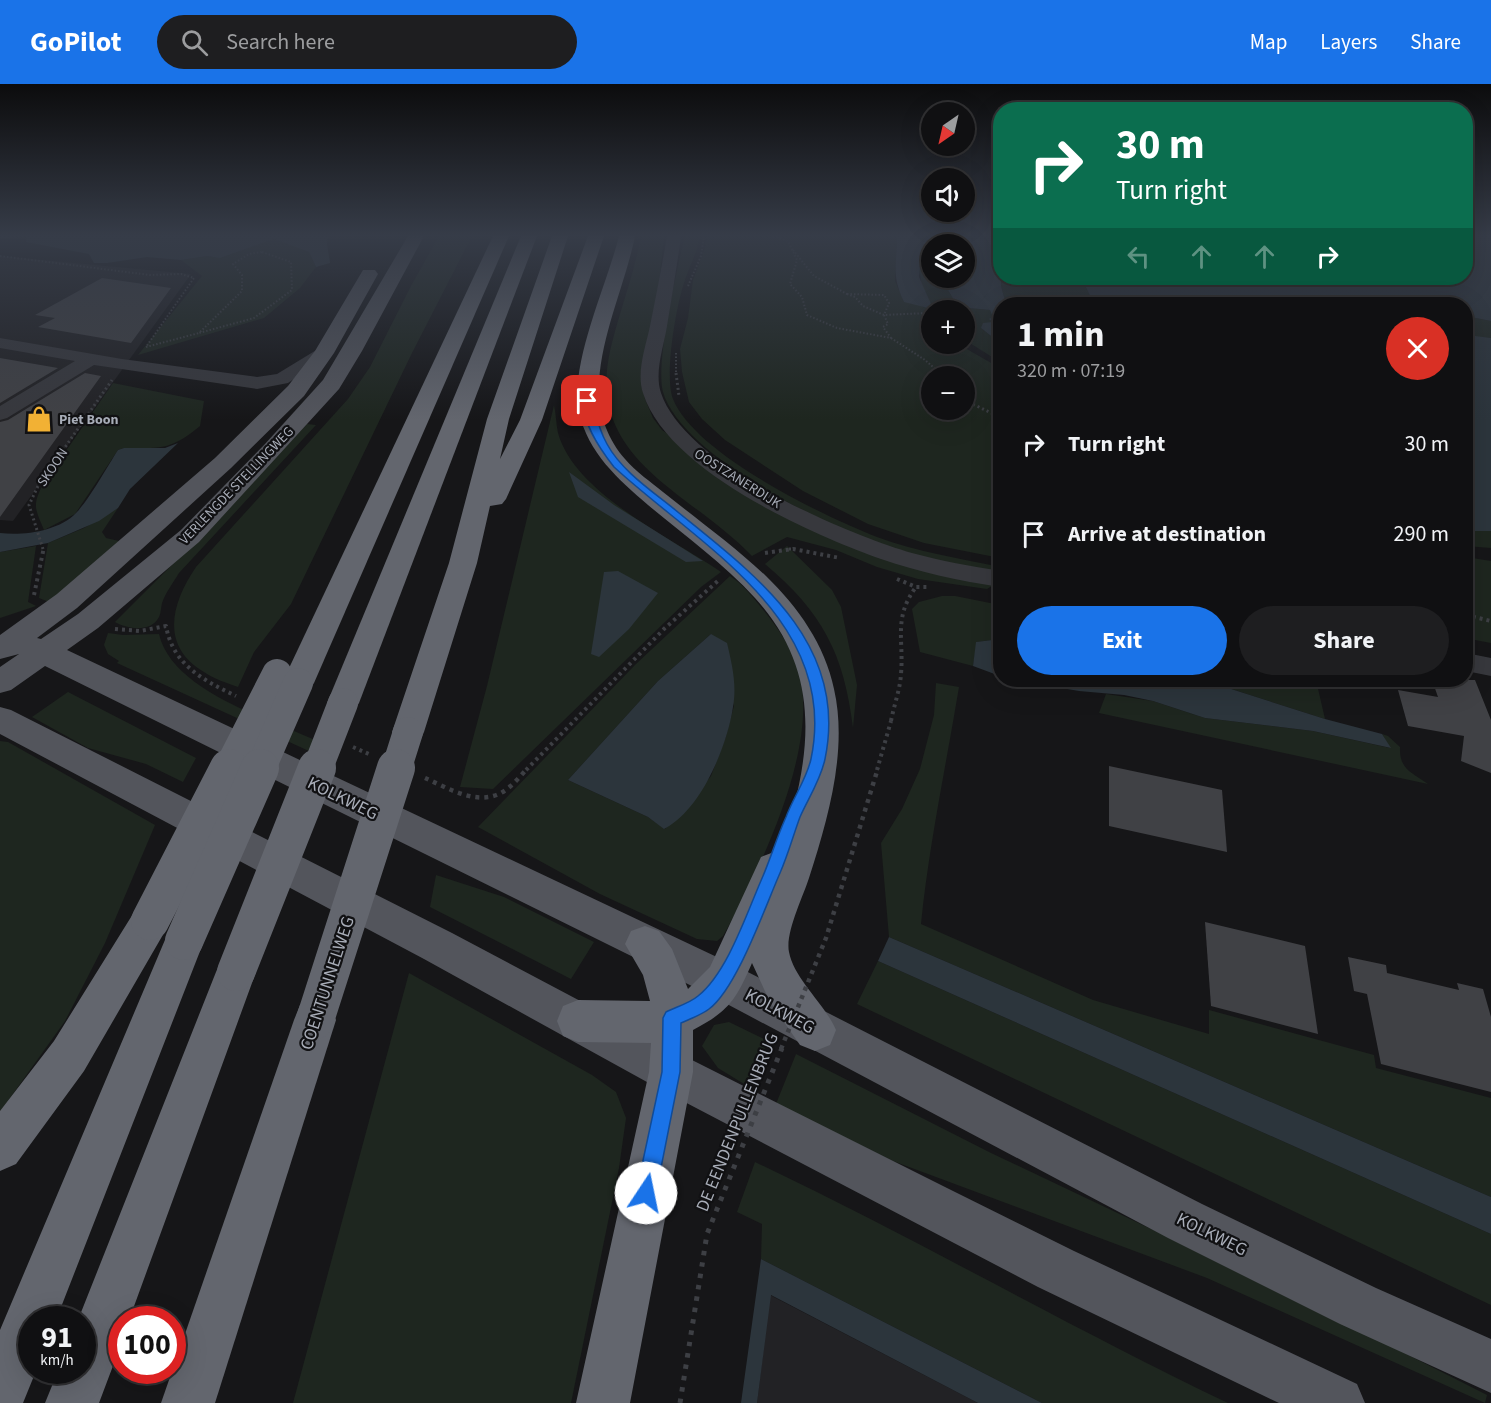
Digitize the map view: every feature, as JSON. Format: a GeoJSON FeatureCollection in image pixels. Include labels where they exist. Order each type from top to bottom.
{"type":"FeatureCollection","features":[{"type":"Feature","properties":{"kind":"highway"},"geometry":{"type":"LineString","coordinates":[[0,1394],[167,931],[288,679],[377,474],[422,409],[473,298]]}},
{"type":"Feature","properties":{"kind":"highway"},"geometry":{"type":"LineString","coordinates":[[72,1403],[236,972],[504,298]]}},
{"type":"Feature","properties":{"kind":"highway"},"geometry":{"type":"LineString","coordinates":[[463,563],[498,419],[539,298]]}},
{"type":"Feature","properties":{"kind":"highway"},"geometry":{"type":"LineString","coordinates":[[463,563],[531,420],[574,298]]}},
{"type":"Feature","properties":{"kind":"highway"},"geometry":{"type":"LineString","coordinates":[[609,298],[588,373],[587,401],[603,447],[617,465],[648,493],[747,574],[773,601],[796,632],[810,658],[819,696],[821,727],[809,824],[768,942],[768,954],[775,970],[815,1030]]}},
{"type":"Feature","properties":{"kind":"highway","name":"COENTUNNELWEG"},"geometry":{"type":"LineString","coordinates":[[188,1403],[463,563]]}},
{"type":"Feature","properties":{"kind":"highway"},"geometry":{"type":"LineString","coordinates":[[578,1021],[653,1022],[672,1018],[703,1003],[724,981],[818,760]]}},
{"type":"Feature","properties":{"kind":"highway"},"geometry":{"type":"LineString","coordinates":[[0,1148],[167,931]]}},
{"type":"Feature","properties":{"kind":"highway"},"geometry":{"type":"LineString","coordinates":[[603,1403],[671,1072],[672,1018],[669,993],[661,967],[645,944]]}},
{"type":"Feature","properties":{"kind":"main road","name":"VERLENGDE STELLINGWEG"},"geometry":{"type":"LineString","coordinates":[[5,642],[67,601],[223,463],[296,392],[324,353],[355,298]]}},
{"type":"Feature","properties":{"kind":"main road","name":"VERLENGDE STELLINGWEG"},"geometry":{"type":"LineString","coordinates":[[0,682],[88,621],[190,536],[331,384],[382,298]]}},
{"type":"Feature","properties":{"kind":"main road"},"geometry":{"type":"LineString","coordinates":[[94,677],[88,646],[91,636],[106,618],[160,569],[190,536]]}},
{"type":"Feature","properties":{"kind":"main road","name":"KOLKWEG"},"geometry":{"type":"LineString","coordinates":[[5,642],[45,652],[724,981],[1196,1226],[1358,1306],[1491,1366]]}},
{"type":"Feature","properties":{"kind":"main road"},"geometry":{"type":"LineString","coordinates":[[0,719],[448,951],[671,1072],[1056,1269],[1338,1403]]}},
{"type":"Feature","properties":{"kind":"street","name":"OOSTZANERDIJK"},"geometry":{"type":"LineString","coordinates":[[664,298],[650,381],[657,407],[677,435],[692,449],[720,470],[824,529],[915,562],[993,578]]}},
{"type":"Feature","properties":{"kind":"street"},"geometry":{"type":"LineString","coordinates":[[2,345],[257,383],[282,379],[324,353]]}},
{"type":"Feature","properties":{"kind":"street"},"geometry":{"type":"LineString","coordinates":[[0,414],[91,359]]}},
{"type":"Feature","properties":{"kind":"street"},"geometry":{"type":"LineString","coordinates":[[1473,663],[1491,667]]}},
{"type":"Feature","properties":{"kind":"path"},"geometry":{"type":"LineString","coordinates":[[146,347],[180,298]]}},
{"type":"Feature","properties":{"kind":"path"},"geometry":{"type":"LineString","coordinates":[[199,333],[235,298]]}},
{"type":"Feature","properties":{"kind":"path"},"geometry":{"type":"LineString","coordinates":[[139,350],[254,318],[282,298]]}},
{"type":"Feature","properties":{"kind":"path"},"geometry":{"type":"LineString","coordinates":[[802,298],[807,315],[837,328],[891,338]]}},
{"type":"Feature","properties":{"kind":"path"},"geometry":{"type":"LineString","coordinates":[[855,298],[863,306],[884,315],[921,313]]}},
{"type":"Feature","properties":{"kind":"path"},"geometry":{"type":"LineString","coordinates":[[886,298],[889,303],[884,315],[888,324],[883,327],[891,338],[931,366]]}},
{"type":"Feature","properties":{"kind":"path"},"geometry":{"type":"LineString","coordinates":[[676,352],[676,383],[682,403]]}},
{"type":"Feature","properties":{"kind":"path","name":"SKOON"},"geometry":{"type":"LineString","coordinates":[[44,546],[29,505],[38,486],[122,364]]}},
{"type":"Feature","properties":{"kind":"path"},"geometry":{"type":"LineString","coordinates":[[975,405],[993,414]]}},
{"type":"Feature","properties":{"kind":"path"},"geometry":{"type":"LineString","coordinates":[[416,774],[473,797],[495,797],[507,789],[664,629],[720,579]]}},
{"type":"Feature","properties":{"kind":"path","name":"DE EENDENPULLENBRUG"},"geometry":{"type":"LineString","coordinates":[[680,1403],[707,1234],[826,938],[867,807],[902,675],[901,609],[907,597],[916,587]]}},
{"type":"Feature","properties":{"kind":"path"},"geometry":{"type":"LineString","coordinates":[[1473,617],[1491,621]]}},
{"type":"Feature","properties":{"kind":"path"},"geometry":{"type":"LineString","coordinates":[[166,626],[167,642],[177,658],[198,676],[244,699]]}},
{"type":"Feature","properties":{"kind":"path"},"geometry":{"type":"LineString","coordinates":[[351,746],[373,755]]}},
{"type":"Feature","properties":{"kind":"shaded area"},"geometry":{"type":"Polygon","coordinates":[[[0,298],[174,298],[13,521],[0,520],[0,298]]]}},
{"type":"Feature","properties":{"kind":"shaded area"},"geometry":{"type":"Polygon","coordinates":[[[185,298],[289,298],[264,318],[138,355],[185,298]]]}},
{"type":"Feature","properties":{"kind":"shaded area"},"geometry":{"type":"Polygon","coordinates":[[[405,298],[440,298],[291,604],[254,652],[238,687],[212,677],[190,661],[180,650],[175,637],[176,609],[188,580],[196,567],[348,399],[370,367],[405,298]]]}},
{"type":"Feature","properties":{"kind":"shaded area"},"geometry":{"type":"Polygon","coordinates":[[[625,298],[657,298],[642,380],[645,399],[653,418],[662,430],[781,512],[993,583],[993,585],[987,589],[918,579],[877,567],[836,550],[787,537],[752,556],[727,533],[673,492],[628,447],[613,420],[607,389],[610,351],[625,298]]]}},
{"type":"Feature","properties":{"kind":"shaded area"},"geometry":{"type":"Polygon","coordinates":[[[672,298],[681,298],[670,359],[673,399],[686,420],[707,441],[763,481],[825,514],[877,537],[923,551],[993,566],[993,571],[943,561],[860,537],[794,506],[759,486],[726,463],[697,440],[675,416],[663,392],[662,360],[672,298]]]}},
{"type":"Feature","properties":{"kind":"shaded area"},"geometry":{"type":"Polygon","coordinates":[[[691,298],[902,298],[904,302],[908,298],[952,298],[954,300],[921,300],[921,354],[975,354],[993,364],[993,557],[924,543],[868,524],[803,491],[725,440],[702,419],[689,402],[682,372],[680,349],[691,298]]]}},
{"type":"Feature","properties":{"kind":"shaded area"},"geometry":{"type":"Polygon","coordinates":[[[902,298],[928,298],[929,300],[921,300],[921,306],[904,302],[902,298]]]}},
{"type":"Feature","properties":{"kind":"shaded area"},"geometry":{"type":"Polygon","coordinates":[[[952,298],[993,298],[993,317],[990,310],[975,309],[975,300],[954,300],[952,298]]]}},
{"type":"Feature","properties":{"kind":"shaded area"},"geometry":{"type":"Polygon","coordinates":[[[1473,298],[1491,298],[1491,321],[1473,317],[1473,298]]]}},
{"type":"Feature","properties":{"kind":"shaded area"},"geometry":{"type":"Polygon","coordinates":[[[975,309],[991,310],[993,322],[981,328],[993,337],[993,358],[975,346],[975,309]]]}},
{"type":"Feature","properties":{"kind":"shaded area"},"geometry":{"type":"Polygon","coordinates":[[[1473,317],[1491,321],[1491,338],[1473,337],[1473,317]]]}},
{"type":"Feature","properties":{"kind":"shaded area"},"geometry":{"type":"Polygon","coordinates":[[[993,322],[993,337],[981,328],[983,323],[993,322]]]}},
{"type":"Feature","properties":{"kind":"shaded area"},"geometry":{"type":"Polygon","coordinates":[[[1473,336],[1491,338],[1491,531],[1473,531],[1473,336]]]}},
{"type":"Feature","properties":{"kind":"shaded area"},"geometry":{"type":"Polygon","coordinates":[[[113,383],[204,401],[200,426],[172,444],[118,450],[75,514],[44,530],[36,507],[43,484],[113,383]]]}},
{"type":"Feature","properties":{"kind":"shaded area"},"geometry":{"type":"Polygon","coordinates":[[[554,405],[558,433],[568,455],[584,476],[628,513],[721,572],[701,587],[493,789],[460,787],[487,686],[554,405]],[[604,572],[647,603],[657,593],[604,572]]]}},
{"type":"Feature","properties":{"kind":"shaded area"},"geometry":{"type":"Polygon","coordinates":[[[307,424],[316,425],[179,573],[162,603],[160,615],[155,622],[150,626],[138,628],[115,622],[203,534],[307,424]]]}},
{"type":"Feature","properties":{"kind":"shaded area"},"geometry":{"type":"Polygon","coordinates":[[[178,443],[130,489],[118,508],[99,521],[48,543],[0,552],[0,533],[19,534],[40,531],[60,524],[76,513],[118,450],[165,448],[178,443]]]}},
{"type":"Feature","properties":{"kind":"shaded area"},"geometry":{"type":"Polygon","coordinates":[[[569,472],[614,505],[703,561],[686,562],[578,497],[569,472]]]}},
{"type":"Feature","properties":{"kind":"shaded area"},"geometry":{"type":"Polygon","coordinates":[[[118,508],[102,532],[106,538],[119,541],[49,602],[39,598],[48,543],[84,528],[118,508]]]}},
{"type":"Feature","properties":{"kind":"shaded area"},"geometry":{"type":"Polygon","coordinates":[[[1473,531],[1491,531],[1491,548],[1473,547],[1473,531]]]}},
{"type":"Feature","properties":{"kind":"shaded area"},"geometry":{"type":"Polygon","coordinates":[[[36,546],[28,602],[36,606],[0,618],[0,552],[36,546]]]}},
{"type":"Feature","properties":{"kind":"shaded area"},"geometry":{"type":"Polygon","coordinates":[[[787,546],[832,590],[841,607],[857,685],[853,728],[843,677],[827,636],[802,599],[765,564],[787,546]]]}},
{"type":"Feature","properties":{"kind":"shaded area"},"geometry":{"type":"Polygon","coordinates":[[[1473,558],[1491,561],[1491,643],[1475,640],[1473,635],[1473,558]]]}},
{"type":"Feature","properties":{"kind":"shaded area"},"geometry":{"type":"Polygon","coordinates":[[[618,571],[658,593],[629,629],[599,657],[591,654],[604,572],[618,571]]]}},
{"type":"Feature","properties":{"kind":"shaded area"},"geometry":{"type":"Polygon","coordinates":[[[730,576],[744,588],[769,618],[786,642],[796,663],[803,694],[802,728],[795,765],[770,840],[738,908],[723,936],[717,941],[697,939],[600,894],[478,827],[636,664],[730,576]],[[711,634],[658,681],[568,780],[648,817],[665,829],[711,776],[734,706],[711,634]]]}},
{"type":"Feature","properties":{"kind":"shaded area"},"geometry":{"type":"Polygon","coordinates":[[[942,596],[955,596],[993,604],[993,640],[977,642],[973,666],[920,652],[912,609],[919,602],[942,596]]]}},
{"type":"Feature","properties":{"kind":"shaded area"},"geometry":{"type":"Polygon","coordinates":[[[108,633],[159,634],[168,654],[182,672],[225,701],[317,741],[311,752],[117,663],[119,661],[108,654],[104,645],[108,633]]]}},
{"type":"Feature","properties":{"kind":"shaded area"},"geometry":{"type":"Polygon","coordinates":[[[711,634],[727,643],[733,675],[734,699],[730,723],[718,758],[701,793],[690,808],[664,829],[648,817],[568,780],[658,681],[711,634]]]}},
{"type":"Feature","properties":{"kind":"shaded area"},"geometry":{"type":"Polygon","coordinates":[[[993,640],[993,673],[973,666],[976,642],[993,640]]]}},
{"type":"Feature","properties":{"kind":"shaded area"},"geometry":{"type":"Polygon","coordinates":[[[936,683],[959,687],[933,835],[921,924],[1093,1000],[1209,1034],[1209,1010],[1374,1055],[1376,1068],[1491,1098],[1491,1197],[889,937],[881,843],[902,809],[920,769],[934,715],[936,683]]]}},
{"type":"Feature","properties":{"kind":"shaded area"},"geometry":{"type":"Polygon","coordinates":[[[1055,687],[1225,687],[1325,719],[1382,734],[1391,748],[1313,731],[1205,718],[1153,701],[1124,695],[1055,687]]]}},
{"type":"Feature","properties":{"kind":"shaded area"},"geometry":{"type":"Polygon","coordinates":[[[1225,687],[1318,687],[1325,719],[1225,687]]]}},
{"type":"Feature","properties":{"kind":"shaded area"},"geometry":{"type":"Polygon","coordinates":[[[68,692],[196,758],[183,782],[146,764],[88,748],[32,717],[68,692]]]}},
{"type":"Feature","properties":{"kind":"shaded area"},"geometry":{"type":"Polygon","coordinates":[[[1106,694],[1153,701],[1205,718],[1313,731],[1390,748],[1382,734],[1388,736],[1400,747],[1400,754],[1407,769],[1428,784],[1099,713],[1106,694]]]}},
{"type":"Feature","properties":{"kind":"shaded area"},"geometry":{"type":"Polygon","coordinates":[[[0,741],[8,742],[155,825],[105,943],[65,1021],[0,1112],[0,741]]]}},
{"type":"Feature","properties":{"kind":"shaded area"},"geometry":{"type":"Polygon","coordinates":[[[436,875],[504,897],[594,942],[571,979],[430,907],[436,875]]]}},
{"type":"Feature","properties":{"kind":"shaded area"},"geometry":{"type":"Polygon","coordinates":[[[889,937],[1491,1197],[1491,1234],[878,961],[889,937]]]}},
{"type":"Feature","properties":{"kind":"shaded area"},"geometry":{"type":"Polygon","coordinates":[[[878,961],[1491,1234],[1491,1305],[857,1004],[878,961]]]}},
{"type":"Feature","properties":{"kind":"shaded area"},"geometry":{"type":"Polygon","coordinates":[[[409,973],[592,1075],[616,1092],[626,1118],[619,1168],[571,1403],[293,1403],[409,973]]]}},
{"type":"Feature","properties":{"kind":"shaded area"},"geometry":{"type":"Polygon","coordinates":[[[729,1022],[768,1041],[749,1087],[718,1068],[702,1046],[714,1025],[729,1022]]]}},
{"type":"Feature","properties":{"kind":"shaded area"},"geometry":{"type":"Polygon","coordinates":[[[796,1054],[991,1153],[1290,1295],[1487,1395],[1485,1403],[1207,1278],[893,1161],[776,1104],[796,1054]]]}},
{"type":"Feature","properties":{"kind":"shaded area"},"geometry":{"type":"Polygon","coordinates":[[[755,1162],[1228,1403],[1042,1403],[761,1259],[762,1224],[737,1212],[755,1162]]]}},
{"type":"Feature","properties":{"kind":"shaded area"},"geometry":{"type":"Polygon","coordinates":[[[761,1259],[1042,1403],[978,1403],[771,1295],[757,1403],[741,1403],[761,1259]]]}},
{"type":"Feature","properties":{"kind":"shaded area"},"geometry":{"type":"Polygon","coordinates":[[[770,1295],[978,1403],[757,1403],[770,1295]]]}},
{"type":"Feature","properties":{"kind":"building"},"geometry":{"type":"Polygon","coordinates":[[[67,298],[164,298],[131,343],[38,327],[55,318],[35,315],[67,298]]]}},
{"type":"Feature","properties":{"kind":"building"},"geometry":{"type":"Polygon","coordinates":[[[0,358],[58,368],[0,403],[0,358]]]}},
{"type":"Feature","properties":{"kind":"building"},"geometry":{"type":"Polygon","coordinates":[[[85,373],[101,376],[0,517],[0,422],[8,420],[85,373]]]}},
{"type":"Feature","properties":{"kind":"building"},"geometry":{"type":"Polygon","coordinates":[[[1473,680],[1475,680],[1491,720],[1491,773],[1461,761],[1464,736],[1408,726],[1398,690],[1438,697],[1434,687],[1473,687],[1473,680]]]}},
{"type":"Feature","properties":{"kind":"building"},"geometry":{"type":"Polygon","coordinates":[[[1109,766],[1222,790],[1227,852],[1109,826],[1109,766]]]}},
{"type":"Feature","properties":{"kind":"building"},"geometry":{"type":"Polygon","coordinates":[[[1205,922],[1305,946],[1318,1034],[1211,1006],[1205,922]]]}},
{"type":"Feature","properties":{"kind":"building"},"geometry":{"type":"Polygon","coordinates":[[[1348,957],[1386,965],[1387,973],[1459,990],[1457,983],[1483,989],[1491,1017],[1491,1092],[1381,1064],[1367,994],[1354,991],[1348,957]]]}},
{"type":"Feature","properties":{"kind":"place","name":"Piet Boon"},"geometry":{"type":"Point","coordinates":[39,419]}},
{"type":"Feature","properties":{"kind":"route"},"geometry":{"type":"LineString","coordinates":[[587,401],[603,447],[617,465],[747,574],[773,601],[796,632],[810,658],[819,696],[821,727],[818,760],[724,981],[703,1003],[672,1018],[671,1072],[646,1193]]}}]}
